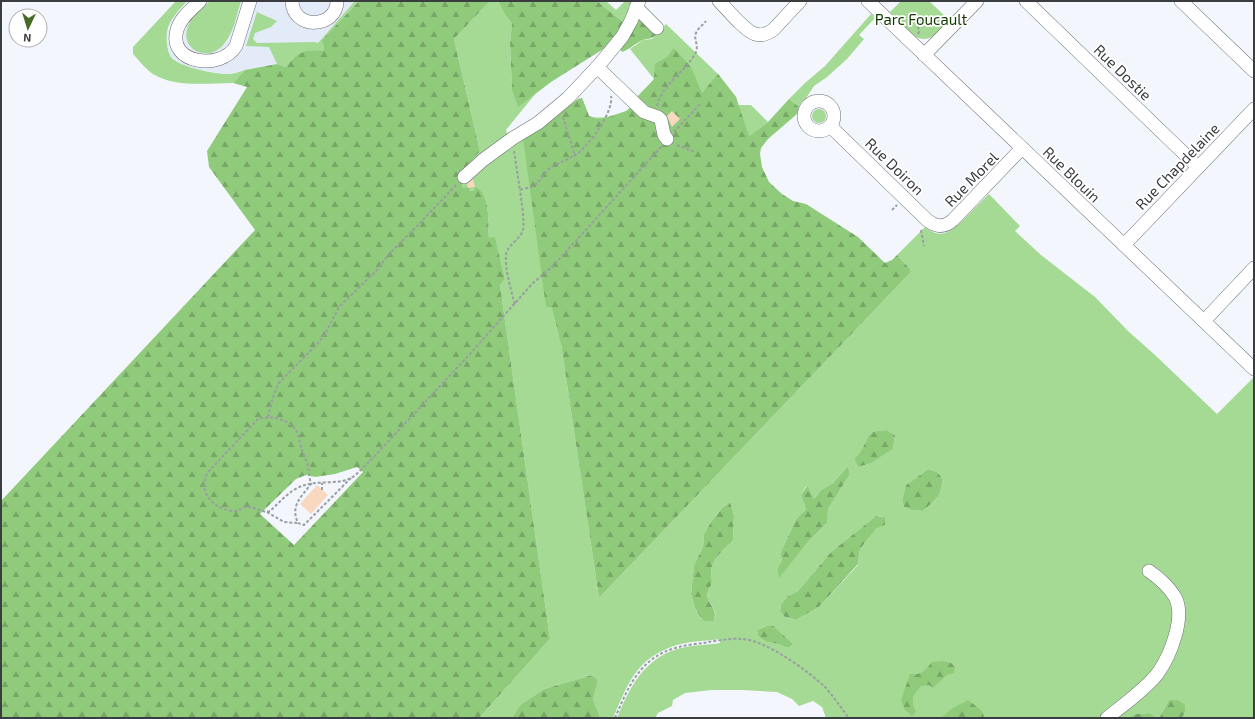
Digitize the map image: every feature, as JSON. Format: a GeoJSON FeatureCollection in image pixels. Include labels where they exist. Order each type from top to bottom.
{"type":"FeatureCollection","features":[{"type":"Feature","properties":{"kind":"street"},"geometry":{"type":"LineString","coordinates":[[200,1],[181,22],[177,29],[176,42],[186,56],[193,59],[211,61],[227,56],[233,51],[236,46],[250,1]]}},
{"type":"Feature","properties":{"kind":"street"},"geometry":{"type":"LineString","coordinates":[[292,1],[294,12],[298,17],[312,22],[320,22],[328,19],[334,14],[337,1]]}},
{"type":"Feature","properties":{"kind":"street"},"geometry":{"type":"LineString","coordinates":[[719,1],[748,30],[760,35],[773,30],[800,1]]}},
{"type":"Feature","properties":{"kind":"street","name":"Rue Blouin"},"geometry":{"type":"LineString","coordinates":[[868,1],[1254,369]]}},
{"type":"Feature","properties":{"kind":"street"},"geometry":{"type":"LineString","coordinates":[[924,55],[977,1]]}},
{"type":"Feature","properties":{"kind":"street","name":"Rue Dostie"},"geometry":{"type":"LineString","coordinates":[[1026,1],[1198,167]]}},
{"type":"Feature","properties":{"kind":"street"},"geometry":{"type":"LineString","coordinates":[[1181,1],[1254,71]]}},
{"type":"Feature","properties":{"kind":"street"},"geometry":{"type":"LineString","coordinates":[[464,177],[483,160],[513,138],[538,123],[560,106],[597,67],[622,37],[638,4],[657,28]]}},
{"type":"Feature","properties":{"kind":"street"},"geometry":{"type":"LineString","coordinates":[[597,67],[644,112],[658,116],[661,120],[664,135],[667,139]]}},
{"type":"Feature","properties":{"kind":"street","name":"Rue Chapdelaine"},"geometry":{"type":"LineString","coordinates":[[1124,245],[1254,109]]}},
{"type":"Feature","properties":{"kind":"street","name":"Rue Doiron"},"geometry":{"type":"LineString","coordinates":[[830,126],[927,220],[934,225],[940,226]]}},
{"type":"Feature","properties":{"kind":"street","name":"Rue Morel"},"geometry":{"type":"LineString","coordinates":[[940,226],[949,224],[1022,148]]}},
{"type":"Feature","properties":{"kind":"street"},"geometry":{"type":"LineString","coordinates":[[1204,321],[1254,268]]}},
{"type":"Feature","properties":{"kind":"street"},"geometry":{"type":"LineString","coordinates":[[1107,718],[1158,673],[1166,659],[1176,632],[1179,607],[1170,589],[1150,571]]}},
{"type":"Feature","properties":{"kind":"path"},"geometry":{"type":"LineString","coordinates":[[910,42],[919,32],[918,26],[924,18],[926,19],[929,16]]}},
{"type":"Feature","properties":{"kind":"path"},"geometry":{"type":"LineString","coordinates":[[655,115],[662,92],[690,61],[696,52],[698,46],[695,35],[706,21]]}},
{"type":"Feature","properties":{"kind":"path"},"geometry":{"type":"LineString","coordinates":[[520,190],[536,184],[549,169],[575,156],[587,144],[599,128],[611,106],[612,100],[608,78]]}},
{"type":"Feature","properties":{"kind":"path"},"geometry":{"type":"LineString","coordinates":[[298,523],[295,512],[296,504],[311,484],[307,463],[302,452],[297,431],[287,422],[268,417],[258,419],[208,472],[204,482],[205,491],[209,499],[217,505],[231,511],[237,511],[247,506],[267,512],[284,522],[304,525],[370,461],[532,284],[553,266],[701,103]]}},
{"type":"Feature","properties":{"kind":"path"},"geometry":{"type":"LineString","coordinates":[[560,106],[575,156]]}},
{"type":"Feature","properties":{"kind":"path"},"geometry":{"type":"LineString","coordinates":[[513,138],[520,190],[523,230],[507,250],[506,254],[511,291],[515,304]]}},
{"type":"Feature","properties":{"kind":"path"},"geometry":{"type":"LineString","coordinates":[[667,139],[687,150],[695,152]]}},
{"type":"Feature","properties":{"kind":"path"},"geometry":{"type":"LineString","coordinates":[[268,417],[278,384],[319,342],[339,307],[376,271],[390,253],[464,177]]}},
{"type":"Feature","properties":{"kind":"path"},"geometry":{"type":"LineString","coordinates":[[921,226],[924,246]]}},
{"type":"Feature","properties":{"kind":"path"},"geometry":{"type":"LineString","coordinates":[[267,512],[291,492],[301,486],[351,478]]}},
{"type":"Feature","properties":{"kind":"path"},"geometry":{"type":"LineString","coordinates":[[322,482],[322,490]]}},
{"type":"Feature","properties":{"kind":"path"},"geometry":{"type":"LineString","coordinates":[[615,718],[627,690],[640,670],[656,656],[679,647],[743,639],[761,644],[813,676],[826,688],[850,718]]}},
{"type":"Feature","properties":{"kind":"shaded area"},"geometry":{"type":"Polygon","coordinates":[[[187,1],[359,1],[321,41],[286,67],[277,64],[227,74],[200,70],[182,65],[171,56],[167,45],[167,32],[174,17],[187,1]]]}},
{"type":"Feature","properties":{"kind":"green space"},"geometry":{"type":"Polygon","coordinates":[[[176,1],[187,1],[175,15],[168,28],[167,41],[171,57],[175,61],[189,67],[214,73],[229,74],[245,70],[233,83],[192,84],[172,81],[150,72],[133,54],[133,47],[176,1]]]}},
{"type":"Feature","properties":{"kind":"green space"},"geometry":{"type":"Polygon","coordinates":[[[210,1],[241,1],[232,29],[224,44],[217,50],[210,53],[203,53],[196,51],[191,47],[187,40],[186,33],[193,18],[210,1]]]}},
{"type":"Feature","properties":{"kind":"green space"},"geometry":{"type":"Polygon","coordinates":[[[355,1],[359,1],[321,41],[324,46],[323,51],[293,58],[286,67],[277,64],[269,47],[246,46],[257,12],[277,21],[271,27],[255,33],[253,39],[257,43],[318,43],[355,1]]]}},
{"type":"Feature","properties":{"kind":"green space"},"geometry":{"type":"Polygon","coordinates":[[[359,1],[490,1],[454,39],[480,151],[458,177],[463,188],[469,187],[470,191],[475,190],[475,186],[484,195],[488,209],[489,238],[495,237],[505,279],[500,285],[550,639],[479,718],[1,718],[1,501],[255,230],[209,167],[207,151],[247,87],[233,83],[245,70],[277,64],[286,67],[294,58],[306,51],[323,51],[324,46],[321,41],[359,1]],[[357,467],[335,474],[315,477],[306,475],[296,479],[260,514],[294,545],[363,472],[357,467]]]}},
{"type":"Feature","properties":{"kind":"green space"},"geometry":{"type":"Polygon","coordinates":[[[490,1],[498,1],[505,15],[512,23],[510,42],[512,91],[518,106],[536,93],[506,130],[511,145],[559,114],[578,99],[582,98],[589,116],[599,118],[618,115],[629,109],[639,95],[654,79],[630,49],[643,40],[652,39],[666,24],[718,74],[736,97],[738,105],[751,105],[768,122],[749,136],[749,142],[561,344],[599,598],[910,273],[910,269],[897,255],[925,227],[932,232],[942,234],[949,231],[961,222],[989,194],[1020,226],[1015,231],[1041,255],[1095,297],[1128,331],[1217,414],[1253,378],[1254,379],[1254,718],[1182,718],[1186,711],[1185,704],[1178,700],[1169,700],[1159,718],[1150,713],[1135,714],[1129,718],[1113,718],[1159,676],[1164,669],[1177,641],[1182,616],[1181,604],[1172,583],[1163,573],[1152,565],[1147,567],[1146,573],[1170,597],[1175,610],[1175,622],[1171,641],[1155,671],[1117,707],[1103,718],[826,718],[822,707],[813,701],[799,706],[792,699],[777,692],[712,690],[685,693],[673,700],[672,706],[658,713],[655,718],[617,718],[633,685],[639,676],[655,660],[677,649],[720,643],[720,639],[677,645],[663,650],[652,657],[643,664],[629,683],[613,718],[599,718],[599,714],[593,700],[598,680],[592,675],[544,689],[520,705],[512,718],[479,718],[550,639],[500,285],[505,279],[495,238],[489,239],[488,210],[484,195],[475,186],[475,190],[469,191],[469,188],[463,188],[458,177],[480,151],[454,39],[490,1]],[[887,430],[872,432],[868,436],[861,450],[854,459],[858,467],[872,463],[893,449],[895,435],[887,430]],[[848,466],[833,483],[821,490],[814,499],[806,486],[801,495],[806,509],[796,519],[780,554],[782,560],[777,569],[779,577],[808,542],[827,523],[828,509],[850,474],[848,466]],[[928,469],[906,485],[902,500],[904,507],[911,510],[923,511],[937,497],[941,489],[943,479],[937,472],[928,469]],[[730,502],[722,508],[704,534],[703,547],[694,565],[691,594],[695,608],[703,621],[714,621],[715,617],[715,611],[707,597],[712,582],[712,567],[719,554],[733,540],[734,515],[730,502]],[[876,516],[831,552],[798,591],[788,596],[781,604],[780,612],[785,617],[796,620],[819,607],[858,565],[860,549],[876,529],[885,525],[885,517],[876,516]],[[767,626],[757,630],[758,636],[766,642],[785,647],[790,647],[793,644],[774,626],[767,626]]]}},
{"type":"Feature","properties":{"kind":"green space"},"geometry":{"type":"Polygon","coordinates":[[[498,1],[597,1],[627,25],[640,17],[656,35],[652,38],[638,42],[622,52],[616,41],[551,82],[518,107],[512,91],[510,42],[512,23],[505,15],[498,1]]]}},
{"type":"Feature","properties":{"kind":"green space"},"geometry":{"type":"Polygon","coordinates":[[[597,1],[606,1],[616,10],[625,1],[633,1],[627,25],[597,1]]]}},
{"type":"Feature","properties":{"kind":"green space","name":"Parc Foucault"},"geometry":{"type":"Polygon","coordinates":[[[901,1],[929,1],[949,20],[934,36],[930,38],[925,39],[914,36],[890,12],[901,1]]]}},
{"type":"Feature","properties":{"kind":"green space"},"geometry":{"type":"Polygon","coordinates":[[[871,14],[875,18],[859,35],[864,39],[847,59],[827,77],[814,86],[799,107],[789,99],[825,66],[871,14]]]}},
{"type":"Feature","properties":{"kind":"green space"},"geometry":{"type":"Polygon","coordinates":[[[674,48],[691,67],[702,93],[718,74],[736,97],[749,136],[768,122],[789,99],[799,107],[797,114],[768,139],[761,148],[760,154],[762,167],[769,182],[782,194],[793,201],[806,204],[858,237],[885,263],[892,260],[897,255],[910,269],[910,273],[599,598],[561,344],[552,307],[546,307],[523,138],[578,99],[582,98],[589,116],[596,119],[605,118],[626,111],[632,106],[635,100],[654,79],[655,64],[667,57],[674,48]]]}},
{"type":"Feature","properties":{"kind":"green space"},"geometry":{"type":"Polygon","coordinates":[[[819,109],[824,111],[826,116],[824,121],[819,123],[814,121],[812,116],[814,111],[819,109]]]}},
{"type":"Feature","properties":{"kind":"green space"},"geometry":{"type":"Polygon","coordinates":[[[887,430],[895,435],[893,449],[872,463],[858,467],[854,459],[861,450],[868,436],[872,432],[887,430]]]}},
{"type":"Feature","properties":{"kind":"green space"},"geometry":{"type":"Polygon","coordinates":[[[848,466],[850,474],[828,509],[827,523],[808,542],[779,578],[777,569],[782,560],[780,554],[796,519],[806,509],[801,495],[807,486],[814,499],[821,490],[833,483],[848,466]]]}},
{"type":"Feature","properties":{"kind":"green space"},"geometry":{"type":"Polygon","coordinates":[[[928,469],[937,472],[943,479],[941,489],[937,497],[923,511],[911,510],[904,507],[902,500],[906,485],[928,469]]]}},
{"type":"Feature","properties":{"kind":"green space"},"geometry":{"type":"Polygon","coordinates":[[[730,502],[734,515],[733,540],[719,554],[712,567],[712,582],[707,597],[714,611],[714,621],[703,621],[695,608],[691,594],[694,565],[703,547],[704,534],[722,508],[730,502]]]}},
{"type":"Feature","properties":{"kind":"green space"},"geometry":{"type":"Polygon","coordinates":[[[876,516],[885,517],[885,525],[876,529],[860,549],[858,564],[819,607],[796,620],[785,617],[780,612],[781,604],[788,596],[798,591],[831,552],[876,516]]]}},
{"type":"Feature","properties":{"kind":"green space"},"geometry":{"type":"Polygon","coordinates":[[[767,626],[774,626],[793,644],[790,647],[785,647],[766,642],[758,636],[757,630],[767,626]]]}},
{"type":"Feature","properties":{"kind":"green space"},"geometry":{"type":"Polygon","coordinates":[[[943,661],[951,663],[955,667],[954,673],[947,675],[933,688],[929,685],[921,686],[913,696],[913,704],[916,712],[912,716],[905,710],[901,700],[910,674],[918,674],[923,672],[932,662],[943,661]]]}},
{"type":"Feature","properties":{"kind":"green space"},"geometry":{"type":"Polygon","coordinates":[[[592,675],[598,680],[593,700],[599,714],[599,718],[512,718],[520,705],[544,689],[592,675]]]}},
{"type":"Feature","properties":{"kind":"green space"},"geometry":{"type":"Polygon","coordinates":[[[968,700],[981,710],[984,716],[983,718],[941,718],[951,709],[968,700]]]}},
{"type":"Feature","properties":{"kind":"green space"},"geometry":{"type":"Polygon","coordinates":[[[1169,700],[1178,700],[1185,704],[1186,711],[1182,718],[1159,718],[1169,700]]]}},
{"type":"Feature","properties":{"kind":"green space"},"geometry":{"type":"Polygon","coordinates":[[[1150,713],[1157,718],[1129,718],[1135,714],[1150,713]]]}},
{"type":"Feature","properties":{"kind":"building"},"geometry":{"type":"Polygon","coordinates":[[[672,111],[680,119],[672,127],[667,116],[672,111]]]}},
{"type":"Feature","properties":{"kind":"building"},"geometry":{"type":"Polygon","coordinates":[[[473,179],[475,187],[468,188],[467,184],[473,179]]]}},
{"type":"Feature","properties":{"kind":"building"},"geometry":{"type":"Polygon","coordinates":[[[317,485],[328,495],[311,514],[300,504],[317,485]]]}}]}
